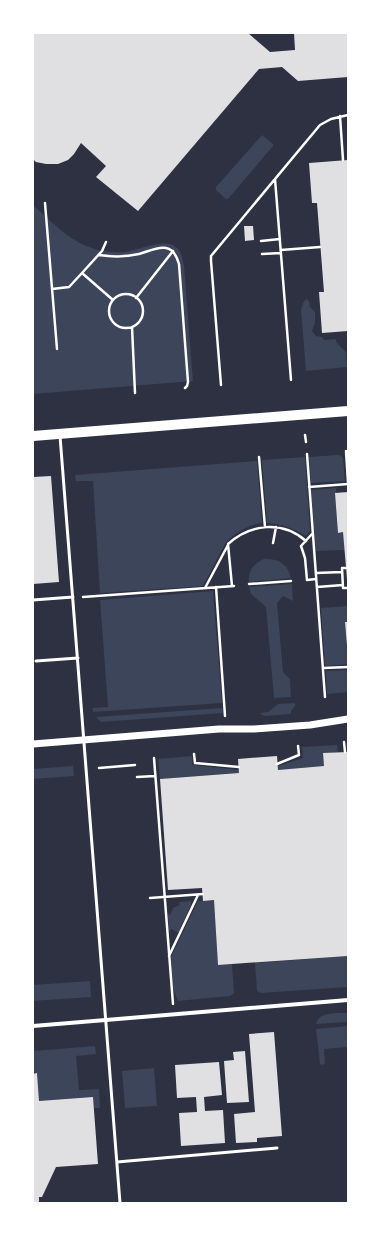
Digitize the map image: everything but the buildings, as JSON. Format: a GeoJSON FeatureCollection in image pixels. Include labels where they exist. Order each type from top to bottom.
{"type":"FeatureCollection","features":[{"type":"Feature","properties":{"kind":"main road"},"geometry":{"type":"LineString","coordinates":[[33,436],[348,411]]}},
{"type":"Feature","properties":{"kind":"street"},"geometry":{"type":"LineString","coordinates":[[33,744],[226,729],[254,729],[348,719]]}},
{"type":"Feature","properties":{"kind":"street"},"geometry":{"type":"LineString","coordinates":[[33,1026],[348,1000]]}},
{"type":"Feature","properties":{"kind":"lane"},"geometry":{"type":"LineString","coordinates":[[60,434],[120,1203]]}},
{"type":"Feature","properties":{"kind":"lane"},"geometry":{"type":"LineString","coordinates":[[33,600],[73,597]]}},
{"type":"Feature","properties":{"kind":"lane"},"geometry":{"type":"LineString","coordinates":[[36,661],[78,658]]}},
{"type":"Feature","properties":{"kind":"lane"},"geometry":{"type":"LineString","coordinates":[[117,1162],[277,1148]]}},
{"type":"Feature","properties":{"kind":"path"},"geometry":{"type":"LineString","coordinates":[[221,385],[211,256],[320,125],[331,118],[348,115]]}},
{"type":"Feature","properties":{"kind":"path"},"geometry":{"type":"LineString","coordinates":[[340,116],[343,160]]}},
{"type":"Feature","properties":{"kind":"path"},"geometry":{"type":"LineString","coordinates":[[275,178],[291,380]]}},
{"type":"Feature","properties":{"kind":"path"},"geometry":{"type":"LineString","coordinates":[[45,203],[56,350]]}},
{"type":"Feature","properties":{"kind":"path"},"geometry":{"type":"LineString","coordinates":[[261,241],[280,239]]}},
{"type":"Feature","properties":{"kind":"path"},"geometry":{"type":"LineString","coordinates":[[52,289],[69,287],[99,255],[106,242]]}},
{"type":"Feature","properties":{"kind":"path"},"geometry":{"type":"LineString","coordinates":[[262,254],[320,247]]}},
{"type":"Feature","properties":{"kind":"path"},"geometry":{"type":"LineString","coordinates":[[99,255],[126,256],[165,248],[174,251]]}},
{"type":"Feature","properties":{"kind":"path"},"geometry":{"type":"LineString","coordinates":[[136,298],[174,251]]}},
{"type":"Feature","properties":{"kind":"path"},"geometry":{"type":"LineString","coordinates":[[174,251],[179,264],[188,382],[185,388]]}},
{"type":"Feature","properties":{"kind":"path"},"geometry":{"type":"LineString","coordinates":[[82,273],[113,300]]}},
{"type":"Feature","properties":{"kind":"path"},"geometry":{"type":"LineString","coordinates":[[122,294],[128,294],[139,300],[142,305],[143,312],[138,323],[128,328],[119,327],[114,324],[111,319],[109,308],[113,300],[122,294]]}},
{"type":"Feature","properties":{"kind":"path"},"geometry":{"type":"LineString","coordinates":[[132,327],[135,392]]}},
{"type":"Feature","properties":{"kind":"path"},"geometry":{"type":"LineString","coordinates":[[306,435],[306,442]]}},
{"type":"Feature","properties":{"kind":"path"},"geometry":{"type":"LineString","coordinates":[[309,487],[348,483],[346,451]]}},
{"type":"Feature","properties":{"kind":"path"},"geometry":{"type":"LineString","coordinates":[[307,454],[325,697]]}},
{"type":"Feature","properties":{"kind":"path"},"geometry":{"type":"LineString","coordinates":[[259,457],[265,527]]}},
{"type":"Feature","properties":{"kind":"path"},"geometry":{"type":"LineString","coordinates":[[205,588],[228,544],[243,533],[254,528],[276,527],[294,532],[306,541]]}},
{"type":"Feature","properties":{"kind":"path"},"geometry":{"type":"LineString","coordinates":[[272,543],[276,527]]}},
{"type":"Feature","properties":{"kind":"path"},"geometry":{"type":"LineString","coordinates":[[313,534],[301,546],[305,558],[306,580],[316,579]]}},
{"type":"Feature","properties":{"kind":"path"},"geometry":{"type":"LineString","coordinates":[[73,597],[233,586],[228,544]]}},
{"type":"Feature","properties":{"kind":"path"},"geometry":{"type":"LineString","coordinates":[[346,568],[342,568],[342,578],[343,588],[348,588]]}},
{"type":"Feature","properties":{"kind":"path"},"geometry":{"type":"LineString","coordinates":[[316,574],[342,572]]}},
{"type":"Feature","properties":{"kind":"path"},"geometry":{"type":"LineString","coordinates":[[342,578],[347,578]]}},
{"type":"Feature","properties":{"kind":"path"},"geometry":{"type":"LineString","coordinates":[[249,584],[291,581]]}},
{"type":"Feature","properties":{"kind":"path"},"geometry":{"type":"LineString","coordinates":[[317,587],[343,585]]}},
{"type":"Feature","properties":{"kind":"path"},"geometry":{"type":"LineString","coordinates":[[216,587],[226,729]]}},
{"type":"Feature","properties":{"kind":"path"},"geometry":{"type":"LineString","coordinates":[[323,668],[348,667]]}},
{"type":"Feature","properties":{"kind":"path"},"geometry":{"type":"LineString","coordinates":[[344,742],[345,752]]}},
{"type":"Feature","properties":{"kind":"path"},"geometry":{"type":"LineString","coordinates":[[277,764],[299,755],[298,746]]}},
{"type":"Feature","properties":{"kind":"path"},"geometry":{"type":"LineString","coordinates":[[194,754],[195,763],[239,767]]}},
{"type":"Feature","properties":{"kind":"path"},"geometry":{"type":"LineString","coordinates":[[154,758],[173,1014]]}},
{"type":"Feature","properties":{"kind":"path"},"geometry":{"type":"LineString","coordinates":[[99,768],[126,764],[135,765]]}},
{"type":"Feature","properties":{"kind":"path"},"geometry":{"type":"LineString","coordinates":[[136,777],[155,776]]}},
{"type":"Feature","properties":{"kind":"path"},"geometry":{"type":"LineString","coordinates":[[150,898],[203,894]]}},
{"type":"Feature","properties":{"kind":"path"},"geometry":{"type":"LineString","coordinates":[[169,957],[198,895]]}},
{"type":"Feature","properties":{"kind":"shaded area"},"geometry":{"type":"Polygon","coordinates":[[[262,135],[273,144],[273,146],[228,199],[226,199],[216,190],[216,187],[262,135]]]}},
{"type":"Feature","properties":{"kind":"shaded area"},"geometry":{"type":"Polygon","coordinates":[[[33,205],[68,236],[84,245],[96,249],[108,252],[125,252],[156,244],[171,245],[177,248],[182,256],[184,266],[193,381],[33,394],[33,205]]]}},
{"type":"Feature","properties":{"kind":"shaded area"},"geometry":{"type":"Polygon","coordinates":[[[306,299],[309,301],[310,307],[315,312],[315,323],[312,331],[316,336],[322,337],[324,340],[336,339],[336,342],[346,352],[347,367],[306,371],[301,310],[306,299]]]}},
{"type":"Feature","properties":{"kind":"shaded area"},"geometry":{"type":"Polygon","coordinates":[[[340,455],[343,458],[345,481],[311,483],[309,457],[340,455]]]}},
{"type":"Feature","properties":{"kind":"shaded area"},"geometry":{"type":"Polygon","coordinates":[[[305,457],[310,531],[306,536],[278,524],[267,523],[262,460],[305,457]]]}},
{"type":"Feature","properties":{"kind":"shaded area"},"geometry":{"type":"Polygon","coordinates":[[[257,461],[262,523],[252,525],[242,530],[226,542],[203,586],[100,593],[93,481],[76,481],[75,475],[257,461]]]}},
{"type":"Feature","properties":{"kind":"shaded area"},"geometry":{"type":"Polygon","coordinates":[[[336,488],[335,493],[338,533],[343,532],[345,550],[316,551],[311,490],[336,488]]]}},
{"type":"Feature","properties":{"kind":"shaded area"},"geometry":{"type":"Polygon","coordinates":[[[264,559],[282,563],[290,573],[291,578],[249,582],[252,568],[264,559]]]}},
{"type":"Feature","properties":{"kind":"shaded area"},"geometry":{"type":"Polygon","coordinates":[[[292,584],[293,601],[283,596],[277,603],[283,672],[290,679],[291,697],[274,698],[266,607],[251,594],[249,587],[292,584]]]}},
{"type":"Feature","properties":{"kind":"shaded area"},"geometry":{"type":"Polygon","coordinates":[[[213,591],[222,703],[93,712],[92,708],[108,707],[100,600],[213,591]]]}},
{"type":"Feature","properties":{"kind":"shaded area"},"geometry":{"type":"Polygon","coordinates":[[[348,606],[348,622],[345,623],[348,664],[325,666],[321,608],[348,606]]]}},
{"type":"Feature","properties":{"kind":"shaded area"},"geometry":{"type":"Polygon","coordinates":[[[348,670],[348,692],[327,694],[326,671],[348,670]]]}},
{"type":"Feature","properties":{"kind":"shaded area"},"geometry":{"type":"Polygon","coordinates":[[[295,703],[291,714],[266,716],[260,713],[268,712],[278,704],[295,703]]]}},
{"type":"Feature","properties":{"kind":"shaded area"},"geometry":{"type":"Polygon","coordinates":[[[222,708],[223,713],[101,722],[96,717],[222,708]]]}},
{"type":"Feature","properties":{"kind":"shaded area"},"geometry":{"type":"Polygon","coordinates":[[[337,745],[338,752],[323,754],[324,766],[278,770],[278,766],[303,758],[302,747],[337,745]]]}},
{"type":"Feature","properties":{"kind":"shaded area"},"geometry":{"type":"Polygon","coordinates":[[[192,756],[192,765],[239,770],[239,773],[160,779],[158,759],[192,756]]]}},
{"type":"Feature","properties":{"kind":"shaded area"},"geometry":{"type":"Polygon","coordinates":[[[73,766],[74,776],[33,779],[33,769],[73,766]]]}},
{"type":"Feature","properties":{"kind":"shaded area"},"geometry":{"type":"Polygon","coordinates":[[[214,900],[218,965],[232,964],[234,993],[230,996],[178,1001],[173,988],[171,957],[198,901],[214,900]]]}},
{"type":"Feature","properties":{"kind":"shaded area"},"geometry":{"type":"Polygon","coordinates":[[[191,901],[191,905],[178,933],[172,929],[169,931],[168,915],[171,914],[173,908],[180,905],[179,902],[191,901]]]}},
{"type":"Feature","properties":{"kind":"shaded area"},"geometry":{"type":"Polygon","coordinates":[[[348,956],[348,987],[261,993],[257,991],[255,963],[348,956]]]}},
{"type":"Feature","properties":{"kind":"shaded area"},"geometry":{"type":"Polygon","coordinates":[[[90,981],[91,997],[33,1001],[33,985],[90,981]]]}},
{"type":"Feature","properties":{"kind":"shaded area"},"geometry":{"type":"Polygon","coordinates":[[[334,1013],[348,1013],[348,1022],[316,1024],[321,1017],[325,1015],[334,1013]]]}},
{"type":"Feature","properties":{"kind":"shaded area"},"geometry":{"type":"Polygon","coordinates":[[[348,1026],[348,1047],[324,1049],[325,1063],[323,1065],[320,1064],[316,1029],[348,1026]]]}},
{"type":"Feature","properties":{"kind":"shaded area"},"geometry":{"type":"Polygon","coordinates":[[[95,1046],[96,1054],[76,1056],[79,1090],[99,1089],[100,1108],[94,1108],[93,1097],[39,1101],[37,1074],[33,1074],[33,1051],[95,1046]]]}},
{"type":"Feature","properties":{"kind":"shaded area"},"geometry":{"type":"Polygon","coordinates":[[[154,1068],[157,1106],[125,1108],[122,1071],[154,1068]]]}}]}
